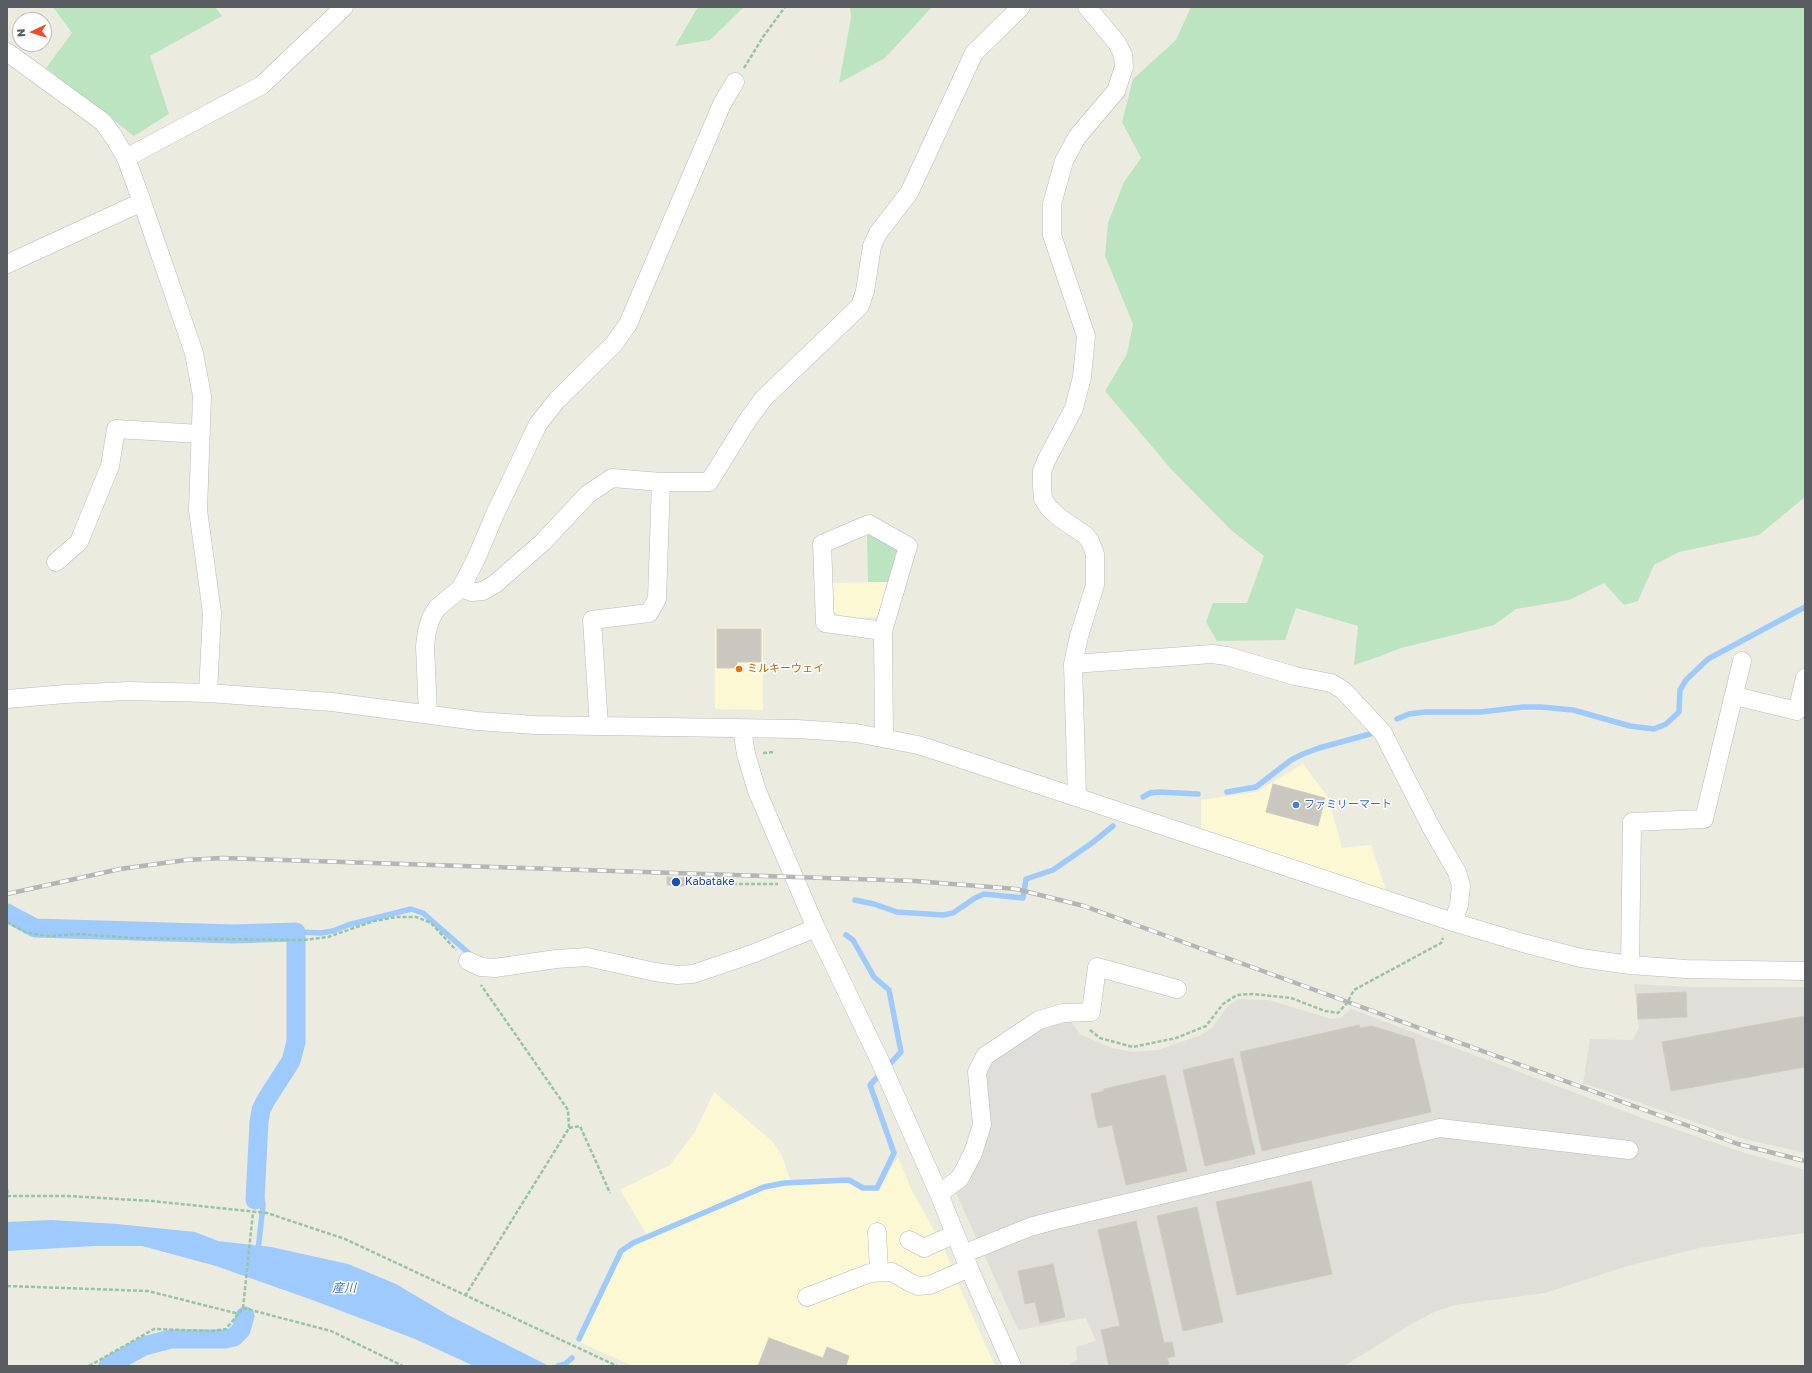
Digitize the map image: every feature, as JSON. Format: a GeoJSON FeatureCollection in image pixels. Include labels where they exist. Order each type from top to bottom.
{"type":"FeatureCollection","features":[{"type":"Feature","properties":{"kind":"street"},"geometry":{"type":"LineString","coordinates":[[126,158],[262,86],[344,7]]}},
{"type":"Feature","properties":{"kind":"street"},"geometry":{"type":"LineString","coordinates":[[461,588],[472,592],[483,591],[495,584],[543,542],[588,494],[612,478],[661,482],[709,482],[748,418],[764,398],[860,306],[865,291],[872,246],[878,233],[909,192],[974,53],[1021,7]]}},
{"type":"Feature","properties":{"kind":"street"},"geometry":{"type":"LineString","coordinates":[[1076,797],[1073,664],[1079,636],[1095,585],[1095,554],[1090,541],[1085,535],[1060,518],[1049,508],[1043,499],[1042,471],[1074,408],[1082,377],[1086,336],[1052,235],[1052,204],[1064,161],[1077,137],[1116,90],[1124,67],[1123,55],[1117,43],[1087,7]]}},
{"type":"Feature","properties":{"kind":"street"},"geometry":{"type":"LineString","coordinates":[[9,57],[103,122],[126,158],[194,353],[202,396],[198,510],[212,613],[208,693]]}},
{"type":"Feature","properties":{"kind":"street"},"geometry":{"type":"LineString","coordinates":[[428,714],[425,646],[427,631],[437,608],[461,588],[476,559],[494,514],[538,424],[558,400],[614,344],[628,324],[722,104],[735,82]]}},
{"type":"Feature","properties":{"kind":"street"},"geometry":{"type":"LineString","coordinates":[[7,264],[142,202]]}},
{"type":"Feature","properties":{"kind":"street"},"geometry":{"type":"LineString","coordinates":[[56,562],[79,542],[110,466],[116,429],[201,434]]}},
{"type":"Feature","properties":{"kind":"street"},"geometry":{"type":"LineString","coordinates":[[599,726],[592,620],[649,613],[657,598],[661,482]]}},
{"type":"Feature","properties":{"kind":"street"},"geometry":{"type":"LineString","coordinates":[[883,631],[825,623],[822,544],[869,524],[908,546],[883,631],[884,738]]}},
{"type":"Feature","properties":{"kind":"street"},"geometry":{"type":"LineString","coordinates":[[1073,664],[1219,655],[1294,676],[1331,683],[1343,690],[1383,733],[1431,827],[1457,872],[1461,886],[1459,905],[1453,922]]}},
{"type":"Feature","properties":{"kind":"street"},"geometry":{"type":"LineString","coordinates":[[1630,965],[1632,822],[1704,819],[1735,696],[1742,660]]}},
{"type":"Feature","properties":{"kind":"street"},"geometry":{"type":"LineString","coordinates":[[1735,696],[1797,711],[1805,678]]}},
{"type":"Feature","properties":{"kind":"street"},"geometry":{"type":"LineString","coordinates":[[7,699],[128,691],[208,693],[332,702],[513,723],[830,730],[884,738],[918,746],[1076,797],[1453,922],[1523,943],[1581,958],[1630,965],[1686,969],[1805,971]]}},
{"type":"Feature","properties":{"kind":"street"},"geometry":{"type":"LineString","coordinates":[[742,729],[746,754],[757,791],[816,928],[880,1062],[939,1194],[966,1261],[1012,1366]]}},
{"type":"Feature","properties":{"kind":"street"},"geometry":{"type":"LineString","coordinates":[[468,962],[481,967],[495,968],[556,959],[587,957],[655,972],[677,975],[693,974],[752,954],[816,928]]}},
{"type":"Feature","properties":{"kind":"street"},"geometry":{"type":"LineString","coordinates":[[939,1194],[960,1178],[973,1153],[982,1125],[977,1072],[985,1056],[1039,1020],[1063,1013],[1091,1012],[1097,967],[1177,989]]}},
{"type":"Feature","properties":{"kind":"street"},"geometry":{"type":"LineString","coordinates":[[807,1297],[862,1276],[879,1272],[892,1272],[918,1286],[930,1285],[966,1261],[1030,1227],[1440,1128],[1629,1150]]}},
{"type":"Feature","properties":{"kind":"street"},"geometry":{"type":"LineString","coordinates":[[877,1232],[879,1272]]}},
{"type":"Feature","properties":{"kind":"street"},"geometry":{"type":"LineString","coordinates":[[909,1240],[924,1248],[955,1234]]}},
{"type":"Feature","properties":{"kind":"path"},"geometry":{"type":"LineString","coordinates":[[735,82],[763,37],[785,7]]}},
{"type":"Feature","properties":{"kind":"path"},"geometry":{"type":"LineString","coordinates":[[697,884],[780,884]]}},
{"type":"Feature","properties":{"kind":"path"},"geometry":{"type":"LineString","coordinates":[[7,922],[25,932],[46,936],[80,934],[130,938],[303,940],[328,937],[374,921],[397,917],[416,917],[431,923],[468,962]]}},
{"type":"Feature","properties":{"kind":"path"},"geometry":{"type":"LineString","coordinates":[[1073,1012],[1100,1038],[1133,1047],[1176,1038],[1206,1026],[1223,1004],[1237,995],[1254,994],[1291,998],[1325,1011],[1338,1013],[1347,1003],[1354,990],[1440,943],[1453,922]]}},
{"type":"Feature","properties":{"kind":"path"},"geometry":{"type":"LineString","coordinates":[[465,1296],[569,1128],[568,1110],[480,983],[483,980]]}},
{"type":"Feature","properties":{"kind":"path"},"geometry":{"type":"LineString","coordinates":[[569,1128],[580,1126],[610,1193]]}},
{"type":"Feature","properties":{"kind":"path"},"geometry":{"type":"LineString","coordinates":[[7,1188],[8,1196],[68,1196],[145,1201],[267,1213],[345,1240],[617,1366]]}},
{"type":"Feature","properties":{"kind":"path"},"geometry":{"type":"LineString","coordinates":[[89,1366],[154,1329],[212,1331],[226,1329],[243,1308],[253,1212]]}},
{"type":"Feature","properties":{"kind":"path"},"geometry":{"type":"LineString","coordinates":[[7,1286],[148,1290],[239,1314]]}},
{"type":"Feature","properties":{"kind":"path"},"geometry":{"type":"LineString","coordinates":[[243,1308],[331,1331],[403,1366]]}},
{"type":"Feature","properties":{"kind":"shaded area"},"geometry":{"type":"Polygon","coordinates":[[[891,582],[879,617],[842,618],[833,610],[831,583],[891,582]]]}},
{"type":"Feature","properties":{"kind":"shaded area","name":"ミルキーウェイ"},"geometry":{"type":"Polygon","coordinates":[[[715,628],[763,628],[763,710],[715,709],[715,628]]]}},
{"type":"Feature","properties":{"kind":"shaded area"},"geometry":{"type":"Polygon","coordinates":[[[1303,764],[1328,797],[1342,848],[1371,845],[1386,891],[1201,832],[1201,800],[1256,792],[1303,764]]]}},
{"type":"Feature","properties":{"kind":"shaded area"},"geometry":{"type":"Polygon","coordinates":[[[1634,984],[1693,987],[1805,987],[1805,1153],[1744,1139],[1583,1083],[1590,1039],[1632,1040],[1639,1028],[1634,984]]]}},
{"type":"Feature","properties":{"kind":"shaded area"},"geometry":{"type":"Polygon","coordinates":[[[1238,999],[1269,1000],[1331,1019],[1342,1017],[1351,1009],[1645,1119],[1742,1152],[1805,1170],[1805,1233],[1699,1248],[1624,1267],[1545,1293],[1455,1305],[1434,1312],[1413,1323],[1344,1366],[1067,1366],[1077,1360],[1076,1347],[1096,1341],[1086,1318],[1018,1330],[956,1193],[984,1088],[987,1067],[995,1058],[1032,1030],[1062,1022],[1071,1022],[1081,1035],[1112,1048],[1132,1052],[1158,1050],[1201,1035],[1213,1027],[1227,1007],[1238,999]]]}},
{"type":"Feature","properties":{"kind":"shaded area"},"geometry":{"type":"Polygon","coordinates":[[[714,1092],[772,1141],[782,1156],[792,1185],[849,1182],[861,1190],[878,1189],[898,1157],[912,1191],[944,1248],[959,1286],[995,1366],[633,1366],[579,1342],[619,1257],[624,1250],[649,1238],[620,1190],[670,1165],[695,1132],[714,1092]]]}},
{"type":"Feature","properties":{"kind":"green space"},"geometry":{"type":"Polygon","coordinates":[[[53,7],[215,7],[222,16],[150,56],[169,114],[134,136],[46,68],[72,33],[53,7]]]}},
{"type":"Feature","properties":{"kind":"green space"},"geometry":{"type":"Polygon","coordinates":[[[698,7],[744,7],[710,40],[675,46],[698,7]]]}},
{"type":"Feature","properties":{"kind":"green space"},"geometry":{"type":"Polygon","coordinates":[[[850,7],[932,7],[885,58],[839,83],[851,18],[850,7]]]}},
{"type":"Feature","properties":{"kind":"green space"},"geometry":{"type":"Polygon","coordinates":[[[1191,7],[1805,7],[1805,497],[1759,535],[1679,552],[1654,565],[1638,601],[1624,605],[1604,583],[1569,600],[1516,609],[1494,625],[1401,648],[1354,665],[1358,626],[1296,608],[1285,640],[1217,641],[1206,622],[1213,603],[1247,603],[1264,556],[1231,530],[1171,469],[1105,391],[1127,354],[1133,324],[1105,256],[1108,223],[1124,182],[1141,158],[1122,122],[1133,79],[1176,40],[1191,7]]]}},
{"type":"Feature","properties":{"kind":"green space"},"geometry":{"type":"Polygon","coordinates":[[[867,534],[896,545],[900,556],[891,582],[868,582],[867,534]]]}},
{"type":"Feature","properties":{"kind":"water","name":"産川"},"geometry":{"type":"Polygon","coordinates":[[[51,1220],[117,1224],[195,1232],[218,1241],[271,1247],[348,1264],[396,1284],[450,1316],[549,1366],[474,1366],[415,1339],[315,1301],[216,1266],[142,1246],[95,1246],[7,1251],[7,1222],[51,1220]]]}},
{"type":"Feature","properties":{"kind":"building"},"geometry":{"type":"Polygon","coordinates":[[[717,629],[761,629],[761,662],[737,662],[737,668],[717,668],[717,629]]]}},
{"type":"Feature","properties":{"kind":"building","name":"ファミリーマート"},"geometry":{"type":"Polygon","coordinates":[[[1273,784],[1325,798],[1318,826],[1266,812],[1273,784]]]}},
{"type":"Feature","properties":{"kind":"building"},"geometry":{"type":"Polygon","coordinates":[[[667,877],[685,878],[685,886],[667,885],[667,877]]]}},
{"type":"Feature","properties":{"kind":"building"},"geometry":{"type":"Polygon","coordinates":[[[1686,992],[1687,1017],[1638,1019],[1637,994],[1686,992]]]}},
{"type":"Feature","properties":{"kind":"building"},"geometry":{"type":"Polygon","coordinates":[[[1805,1016],[1805,1067],[1671,1091],[1662,1042],[1805,1016]]]}},
{"type":"Feature","properties":{"kind":"building"},"geometry":{"type":"Polygon","coordinates":[[[1359,1025],[1360,1028],[1372,1026],[1414,1039],[1431,1112],[1262,1151],[1240,1052],[1359,1025]]]}},
{"type":"Feature","properties":{"kind":"building"},"geometry":{"type":"Polygon","coordinates":[[[1233,1058],[1255,1154],[1205,1166],[1183,1070],[1233,1058]]]}},
{"type":"Feature","properties":{"kind":"building"},"geometry":{"type":"Polygon","coordinates":[[[1165,1075],[1187,1171],[1126,1185],[1112,1125],[1098,1128],[1091,1094],[1104,1091],[1104,1089],[1165,1075]]]}},
{"type":"Feature","properties":{"kind":"building"},"geometry":{"type":"Polygon","coordinates":[[[1311,1181],[1332,1274],[1237,1295],[1216,1202],[1311,1181]]]}},
{"type":"Feature","properties":{"kind":"building"},"geometry":{"type":"Polygon","coordinates":[[[1197,1207],[1223,1322],[1183,1331],[1157,1216],[1197,1207]]]}},
{"type":"Feature","properties":{"kind":"building"},"geometry":{"type":"Polygon","coordinates":[[[1136,1221],[1164,1343],[1172,1342],[1175,1356],[1167,1358],[1169,1364],[1167,1366],[1109,1366],[1101,1330],[1120,1326],[1098,1230],[1136,1221]]]}},
{"type":"Feature","properties":{"kind":"building"},"geometry":{"type":"Polygon","coordinates":[[[1053,1264],[1065,1317],[1040,1323],[1035,1302],[1025,1304],[1018,1271],[1053,1264]]]}},
{"type":"Feature","properties":{"kind":"building"},"geometry":{"type":"Polygon","coordinates":[[[769,1338],[823,1358],[827,1347],[849,1356],[846,1366],[758,1366],[769,1338]]]}},
{"type":"Feature","properties":{"kind":"waterway"},"geometry":{"type":"LineString","coordinates":[[1397,719],[1409,714],[1425,712],[1481,712],[1523,707],[1541,707],[1573,710],[1630,726],[1654,729],[1666,724],[1679,712],[1680,690],[1686,680],[1708,659],[1805,607]]}},
{"type":"Feature","properties":{"kind":"waterway"},"geometry":{"type":"LineString","coordinates":[[1227,792],[1256,787],[1291,760],[1303,754],[1370,734]]}},
{"type":"Feature","properties":{"kind":"waterway"},"geometry":{"type":"LineString","coordinates":[[1143,797],[1150,793],[1159,792],[1198,794]]}},
{"type":"Feature","properties":{"kind":"waterway"},"geometry":{"type":"LineString","coordinates":[[855,900],[874,904],[897,912],[943,915],[953,913],[975,898],[984,894],[1023,898],[1026,879],[1053,870],[1092,843],[1113,826]]}},
{"type":"Feature","properties":{"kind":"waterway"},"geometry":{"type":"LineString","coordinates":[[296,932],[321,933],[333,931],[348,925],[411,909],[423,913],[472,956]]}},
{"type":"Feature","properties":{"kind":"waterway"},"geometry":{"type":"LineString","coordinates":[[7,913],[35,928],[233,934],[296,932],[296,1042],[291,1061],[261,1110],[255,1200]]}},
{"type":"Feature","properties":{"kind":"waterway"},"geometry":{"type":"LineString","coordinates":[[579,1339],[621,1251],[633,1243],[764,1187],[784,1183],[849,1180],[863,1188],[877,1188],[894,1153],[870,1085],[901,1052],[889,990],[874,977],[853,940],[846,935]]}},
{"type":"Feature","properties":{"kind":"waterway"},"geometry":{"type":"LineString","coordinates":[[255,1194],[262,1199],[263,1205],[258,1251]]}},
{"type":"Feature","properties":{"kind":"waterway"},"geometry":{"type":"LineString","coordinates":[[108,1366],[144,1346],[171,1339],[225,1339],[234,1337],[241,1330],[245,1316]]}},
{"type":"Feature","properties":{"kind":"waterway"},"geometry":{"type":"LineString","coordinates":[[558,1366],[565,1364],[572,1358]]}},
{"type":"Feature","properties":{"kind":"railway"},"geometry":{"type":"LineString","coordinates":[[7,894],[120,869],[186,860],[222,858],[915,881],[1016,889],[1084,906],[1738,1144],[1805,1161]]}},
{"type":"Feature","properties":{"kind":"place","name":"ミルキーウェイ"},"geometry":{"type":"Point","coordinates":[739,669]}},
{"type":"Feature","properties":{"kind":"place","name":"ファミリーマート"},"geometry":{"type":"Point","coordinates":[1296,805]}},
{"type":"Feature","properties":{"kind":"place","name":"Kabatake"},"geometry":{"type":"Point","coordinates":[676,882]}}]}
